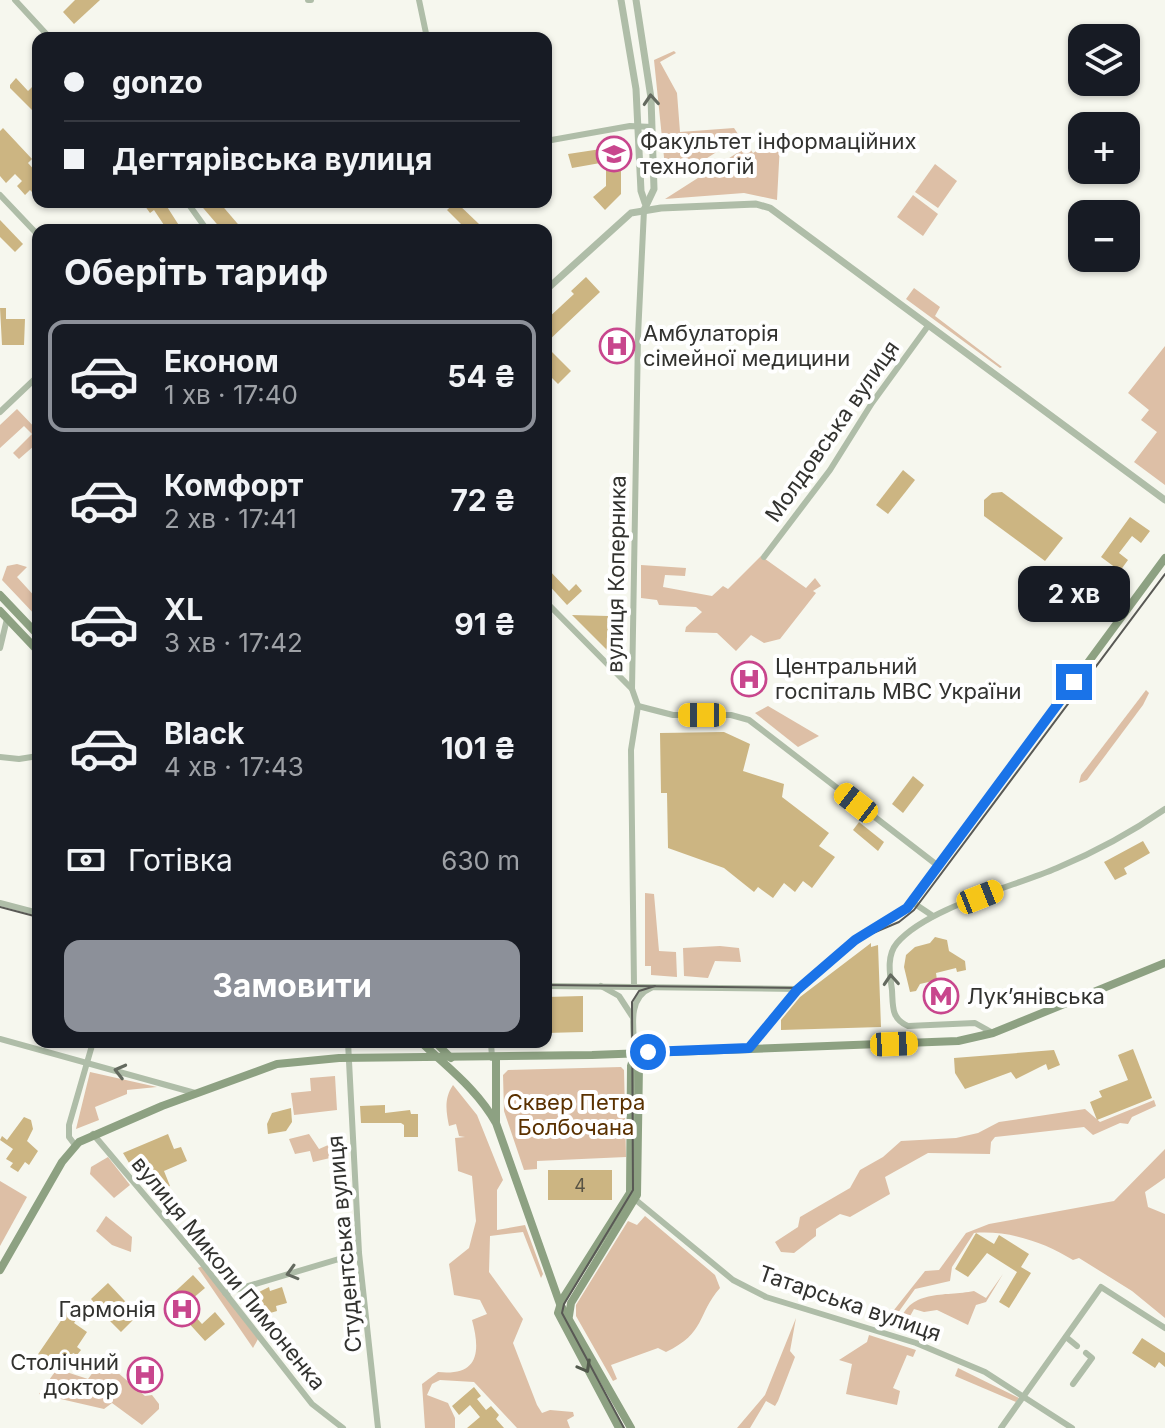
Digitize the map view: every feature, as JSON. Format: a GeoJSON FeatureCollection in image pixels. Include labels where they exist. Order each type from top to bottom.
{"type":"FeatureCollection","features":[{"type":"Feature","properties":{"kind":"main road"},"geometry":{"type":"LineString","coordinates":[[749,1048],[798,989],[855,940],[901,913],[912,902],[1165,558]]}},
{"type":"Feature","properties":{"kind":"main road"},"geometry":{"type":"LineString","coordinates":[[0,595],[32,629]]}},
{"type":"Feature","properties":{"kind":"main road"},"geometry":{"type":"LineString","coordinates":[[0,611],[32,645]]}},
{"type":"Feature","properties":{"kind":"main road"},"geometry":{"type":"LineString","coordinates":[[0,1270],[75,1145],[93,1134],[195,1093],[277,1064],[296,1060],[349,1058],[494,1058],[958,1041],[993,1033],[1165,963]]}},
{"type":"Feature","properties":{"kind":"main road"},"geometry":{"type":"LineString","coordinates":[[427,1048],[455,1070],[496,1123],[560,1304],[559,1318],[619,1428]]}},
{"type":"Feature","properties":{"kind":"main road"},"geometry":{"type":"LineString","coordinates":[[441,1048],[451,1058],[455,1070]]}},
{"type":"Feature","properties":{"kind":"main road"},"geometry":{"type":"LineString","coordinates":[[569,1312],[632,1197],[639,1065],[635,1053]]}},
{"type":"Feature","properties":{"kind":"main road"},"geometry":{"type":"LineString","coordinates":[[494,1058],[496,1123]]}},
{"type":"Feature","properties":{"kind":"main road"},"geometry":{"type":"LineString","coordinates":[[560,1304],[632,1197]]}},
{"type":"Feature","properties":{"kind":"main road"},"geometry":{"type":"LineString","coordinates":[[560,1304],[569,1312],[631,1428]]}},
{"type":"Feature","properties":{"kind":"street"},"geometry":{"type":"LineString","coordinates":[[15,0],[44,32]]}},
{"type":"Feature","properties":{"kind":"street"},"geometry":{"type":"LineString","coordinates":[[419,0],[426,32]]}},
{"type":"Feature","properties":{"kind":"street"},"geometry":{"type":"LineString","coordinates":[[621,0],[636,89],[641,191],[645,207]]}},
{"type":"Feature","properties":{"kind":"street"},"geometry":{"type":"LineString","coordinates":[[636,0],[651,98],[654,189],[645,207]]}},
{"type":"Feature","properties":{"kind":"street"},"geometry":{"type":"LineString","coordinates":[[552,140],[639,126],[652,127]]}},
{"type":"Feature","properties":{"kind":"street"},"geometry":{"type":"LineString","coordinates":[[0,195],[32,229]]}},
{"type":"Feature","properties":{"kind":"street"},"geometry":{"type":"LineString","coordinates":[[552,284],[617,222],[645,207],[756,204],[770,208],[1165,500]]}},
{"type":"Feature","properties":{"kind":"street","name":"вулиця Коперника"},"geometry":{"type":"LineString","coordinates":[[634,985],[631,750],[638,706],[632,689],[638,336],[645,207]]}},
{"type":"Feature","properties":{"kind":"street"},"geometry":{"type":"LineString","coordinates":[[191,208],[200,222]]}},
{"type":"Feature","properties":{"kind":"street","name":"Молдовська вулиця"},"geometry":{"type":"LineString","coordinates":[[764,557],[830,470],[872,403],[928,326]]}},
{"type":"Feature","properties":{"kind":"street"},"geometry":{"type":"LineString","coordinates":[[0,412],[32,382]]}},
{"type":"Feature","properties":{"kind":"street"},"geometry":{"type":"LineString","coordinates":[[552,608],[632,689]]}},
{"type":"Feature","properties":{"kind":"street"},"geometry":{"type":"LineString","coordinates":[[0,648],[7,619]]}},
{"type":"Feature","properties":{"kind":"street"},"geometry":{"type":"LineString","coordinates":[[638,706],[673,715],[731,715],[749,720],[937,865]]}},
{"type":"Feature","properties":{"kind":"street"},"geometry":{"type":"LineString","coordinates":[[0,757],[32,756]]}},
{"type":"Feature","properties":{"kind":"street"},"geometry":{"type":"LineString","coordinates":[[993,1033],[975,1023],[908,1026],[897,1020],[892,1006],[890,955],[902,938],[933,916],[1059,868],[1135,829],[1165,809]]}},
{"type":"Feature","properties":{"kind":"street"},"geometry":{"type":"LineString","coordinates":[[912,902],[933,916]]}},
{"type":"Feature","properties":{"kind":"street"},"geometry":{"type":"LineString","coordinates":[[0,903],[32,911]]}},
{"type":"Feature","properties":{"kind":"street"},"geometry":{"type":"LineString","coordinates":[[597,985],[623,1000],[631,1013],[634,1027]]}},
{"type":"Feature","properties":{"kind":"street"},"geometry":{"type":"LineString","coordinates":[[552,986],[798,989]]}},
{"type":"Feature","properties":{"kind":"street"},"geometry":{"type":"LineString","coordinates":[[635,1053],[637,997],[648,988],[658,986]]}},
{"type":"Feature","properties":{"kind":"street"},"geometry":{"type":"LineString","coordinates":[[0,1039],[32,1048]]}},
{"type":"Feature","properties":{"kind":"street"},"geometry":{"type":"LineString","coordinates":[[33,1048],[195,1093]]}},
{"type":"Feature","properties":{"kind":"street"},"geometry":{"type":"LineString","coordinates":[[75,1145],[69,1137],[69,1125],[91,1048]]}},
{"type":"Feature","properties":{"kind":"street","name":"Студентська вулиця"},"geometry":{"type":"LineString","coordinates":[[348,1048],[359,1253],[378,1428]]}},
{"type":"Feature","properties":{"kind":"street"},"geometry":{"type":"LineString","coordinates":[[492,1048],[494,1058]]}},
{"type":"Feature","properties":{"kind":"street","name":"вулиця Миколи Пимоненка"},"geometry":{"type":"LineString","coordinates":[[93,1134],[312,1404],[343,1428]]}},
{"type":"Feature","properties":{"kind":"street","name":"Татарська вулиця"},"geometry":{"type":"LineString","coordinates":[[632,1197],[729,1277],[761,1294],[916,1343],[985,1372],[1072,1428]]}},
{"type":"Feature","properties":{"kind":"street"},"geometry":{"type":"LineString","coordinates":[[225,1293],[359,1253]]}},
{"type":"Feature","properties":{"kind":"street"},"geometry":{"type":"LineString","coordinates":[[1001,1428],[1101,1287],[1165,1328]]}},
{"type":"Feature","properties":{"kind":"street"},"geometry":{"type":"LineString","coordinates":[[1066,1337],[1077,1346]]}},
{"type":"Feature","properties":{"kind":"street"},"geometry":{"type":"LineString","coordinates":[[1073,1384],[1092,1358],[1086,1353]]}},
{"type":"Feature","properties":{"kind":"green space"},"geometry":{"type":"Polygon","coordinates":[[[674,51],[676,53],[660,62],[677,93],[680,132],[734,128],[740,137],[679,176],[665,167],[654,60],[674,51]]]}},
{"type":"Feature","properties":{"kind":"green space"},"geometry":{"type":"Polygon","coordinates":[[[777,139],[780,144],[777,200],[744,193],[665,199],[748,146],[753,153],[777,139]]]}},
{"type":"Feature","properties":{"kind":"green space"},"geometry":{"type":"Polygon","coordinates":[[[935,164],[957,181],[938,208],[915,192],[935,164]]]}},
{"type":"Feature","properties":{"kind":"green space"},"geometry":{"type":"Polygon","coordinates":[[[913,195],[938,214],[923,236],[897,217],[913,195]]]}},
{"type":"Feature","properties":{"kind":"green space"},"geometry":{"type":"Polygon","coordinates":[[[914,288],[940,307],[935,316],[1002,367],[906,299],[914,288]]]}},
{"type":"Feature","properties":{"kind":"green space"},"geometry":{"type":"Polygon","coordinates":[[[1165,346],[1165,485],[1134,462],[1157,432],[1141,420],[1149,410],[1128,393],[1165,346]]]}},
{"type":"Feature","properties":{"kind":"green space"},"geometry":{"type":"Polygon","coordinates":[[[17,409],[32,425],[32,434],[24,426],[0,448],[0,425],[17,409]]]}},
{"type":"Feature","properties":{"kind":"green space"},"geometry":{"type":"Polygon","coordinates":[[[32,434],[32,448],[19,459],[13,453],[32,434]]]}},
{"type":"Feature","properties":{"kind":"green space"},"geometry":{"type":"Polygon","coordinates":[[[761,556],[806,588],[815,578],[821,586],[813,591],[816,593],[780,639],[764,643],[751,635],[736,651],[717,633],[685,632],[686,627],[702,612],[696,607],[659,605],[657,600],[641,598],[641,565],[686,568],[685,576],[665,575],[663,587],[712,596],[723,586],[728,589],[761,556]]]}},
{"type":"Feature","properties":{"kind":"green space"},"geometry":{"type":"Polygon","coordinates":[[[17,564],[27,567],[17,577],[32,593],[32,612],[2,580],[7,566],[17,564]]]}},
{"type":"Feature","properties":{"kind":"green space"},"geometry":{"type":"Polygon","coordinates":[[[1146,690],[1149,693],[1143,705],[1087,780],[1079,783],[1081,775],[1146,690]]]}},
{"type":"Feature","properties":{"kind":"green space"},"geometry":{"type":"Polygon","coordinates":[[[768,706],[819,736],[798,747],[755,713],[768,706]]]}},
{"type":"Feature","properties":{"kind":"green space"},"geometry":{"type":"Polygon","coordinates":[[[645,893],[654,894],[659,951],[676,952],[677,977],[651,975],[651,966],[645,966],[645,893]]]}},
{"type":"Feature","properties":{"kind":"green space"},"geometry":{"type":"Polygon","coordinates":[[[683,948],[739,948],[741,962],[715,961],[708,978],[684,976],[683,948]]]}},
{"type":"Feature","properties":{"kind":"green space","name":"Сквер Петра Болбочана"},"geometry":{"type":"Polygon","coordinates":[[[621,1067],[624,1070],[626,1157],[537,1161],[537,1169],[524,1170],[504,1111],[503,1075],[508,1070],[621,1067]]]}},
{"type":"Feature","properties":{"kind":"green space"},"geometry":{"type":"Polygon","coordinates":[[[90,1072],[157,1087],[127,1090],[127,1094],[95,1107],[99,1120],[76,1129],[90,1072]]]}},
{"type":"Feature","properties":{"kind":"green space"},"geometry":{"type":"Polygon","coordinates":[[[335,1076],[337,1110],[294,1115],[291,1093],[311,1091],[310,1078],[335,1076]]]}},
{"type":"Feature","properties":{"kind":"green space"},"geometry":{"type":"Polygon","coordinates":[[[453,1085],[477,1115],[503,1180],[497,1190],[497,1230],[525,1225],[543,1274],[541,1278],[523,1232],[490,1236],[489,1272],[523,1319],[513,1343],[542,1413],[550,1410],[573,1412],[574,1416],[567,1420],[570,1428],[517,1428],[474,1382],[440,1380],[432,1384],[427,1395],[448,1403],[455,1418],[455,1428],[425,1428],[422,1384],[438,1372],[451,1372],[469,1366],[476,1352],[472,1320],[487,1314],[480,1300],[454,1295],[449,1264],[469,1248],[476,1221],[472,1176],[458,1171],[455,1138],[465,1137],[459,1136],[456,1124],[449,1126],[447,1100],[453,1085]]]}},
{"type":"Feature","properties":{"kind":"green space"},"geometry":{"type":"Polygon","coordinates":[[[1154,1100],[1156,1106],[1132,1117],[1128,1124],[1120,1123],[1093,1135],[1084,1127],[995,1137],[991,1142],[990,1154],[928,1153],[885,1177],[890,1194],[850,1217],[840,1214],[816,1229],[816,1236],[794,1253],[781,1252],[775,1242],[798,1227],[800,1217],[850,1188],[860,1170],[883,1157],[901,1141],[956,1138],[978,1133],[999,1122],[1085,1109],[1100,1122],[1154,1100]]]}},
{"type":"Feature","properties":{"kind":"green space"},"geometry":{"type":"Polygon","coordinates":[[[309,1134],[319,1149],[342,1139],[343,1155],[313,1162],[310,1151],[295,1154],[289,1139],[309,1134]]]}},
{"type":"Feature","properties":{"kind":"green space"},"geometry":{"type":"Polygon","coordinates":[[[1165,1149],[1165,1178],[1145,1192],[1148,1207],[1165,1214],[1165,1318],[1132,1291],[1079,1258],[1073,1260],[1050,1248],[1000,1233],[974,1233],[952,1267],[950,1281],[915,1289],[895,1317],[890,1315],[925,1271],[939,1270],[966,1233],[989,1224],[1114,1201],[1165,1149]]]}},
{"type":"Feature","properties":{"kind":"green space"},"geometry":{"type":"Polygon","coordinates":[[[108,1157],[130,1185],[114,1198],[90,1174],[91,1167],[108,1157]]]}},
{"type":"Feature","properties":{"kind":"green space"},"geometry":{"type":"Polygon","coordinates":[[[0,1181],[27,1197],[0,1246],[0,1181]]]}},
{"type":"Feature","properties":{"kind":"green space"},"geometry":{"type":"Polygon","coordinates":[[[106,1216],[132,1237],[131,1252],[112,1245],[96,1231],[106,1216]]]}},
{"type":"Feature","properties":{"kind":"green space"},"geometry":{"type":"Polygon","coordinates":[[[645,1216],[715,1275],[720,1288],[688,1338],[666,1352],[658,1348],[611,1365],[617,1379],[613,1381],[576,1316],[576,1305],[628,1221],[637,1225],[645,1216]]]}},
{"type":"Feature","properties":{"kind":"green space"},"geometry":{"type":"Polygon","coordinates":[[[202,1266],[258,1339],[253,1348],[198,1268],[202,1266]]]}},
{"type":"Feature","properties":{"kind":"green space"},"geometry":{"type":"Polygon","coordinates":[[[1003,1274],[986,1302],[976,1305],[968,1325],[937,1310],[924,1312],[914,1309],[904,1327],[899,1326],[903,1314],[919,1300],[974,1291],[986,1298],[1003,1274]]]}},
{"type":"Feature","properties":{"kind":"green space"},"geometry":{"type":"Polygon","coordinates":[[[796,1318],[790,1351],[795,1357],[778,1401],[775,1406],[766,1401],[750,1428],[737,1428],[765,1395],[796,1318]]]}},
{"type":"Feature","properties":{"kind":"green space"},"geometry":{"type":"Polygon","coordinates":[[[869,1335],[916,1350],[913,1357],[907,1355],[893,1388],[900,1391],[897,1405],[846,1394],[852,1364],[839,1360],[867,1342],[869,1335]]]}},
{"type":"Feature","properties":{"kind":"green space"},"geometry":{"type":"Polygon","coordinates":[[[99,1364],[113,1374],[117,1372],[145,1396],[152,1395],[159,1409],[142,1425],[112,1403],[104,1409],[39,1394],[57,1369],[88,1379],[99,1364]]]}},
{"type":"Feature","properties":{"kind":"green space"},"geometry":{"type":"Polygon","coordinates":[[[958,1368],[1019,1398],[1016,1402],[955,1376],[958,1368]]]}},
{"type":"Feature","properties":{"kind":"building"},"geometry":{"type":"Polygon","coordinates":[[[75,0],[100,0],[74,24],[63,12],[75,0]]]}},
{"type":"Feature","properties":{"kind":"building"},"geometry":{"type":"Polygon","coordinates":[[[16,78],[28,91],[32,87],[32,110],[10,88],[16,78]]]}},
{"type":"Feature","properties":{"kind":"building"},"geometry":{"type":"Polygon","coordinates":[[[3,128],[32,159],[28,163],[32,167],[32,192],[30,190],[25,195],[17,186],[22,181],[15,174],[6,183],[0,176],[0,131],[3,128]]]}},
{"type":"Feature","properties":{"kind":"building"},"geometry":{"type":"Polygon","coordinates":[[[621,146],[621,194],[605,210],[593,197],[606,186],[606,162],[572,168],[568,154],[621,146]]]}},
{"type":"Feature","properties":{"kind":"building"},"geometry":{"type":"Polygon","coordinates":[[[146,208],[168,208],[178,224],[163,224],[154,210],[150,213],[146,208]]]}},
{"type":"Feature","properties":{"kind":"building"},"geometry":{"type":"Polygon","coordinates":[[[203,208],[224,208],[238,224],[217,224],[203,208]]]}},
{"type":"Feature","properties":{"kind":"building"},"geometry":{"type":"Polygon","coordinates":[[[462,208],[479,224],[461,224],[447,210],[462,208]]]}},
{"type":"Feature","properties":{"kind":"building"},"geometry":{"type":"Polygon","coordinates":[[[0,220],[23,244],[15,252],[0,237],[0,220]]]}},
{"type":"Feature","properties":{"kind":"building"},"geometry":{"type":"Polygon","coordinates":[[[586,277],[600,292],[552,337],[552,314],[574,294],[571,291],[586,277]]]}},
{"type":"Feature","properties":{"kind":"building"},"geometry":{"type":"Polygon","coordinates":[[[0,308],[6,308],[6,319],[25,319],[24,345],[2,345],[0,308]]]}},
{"type":"Feature","properties":{"kind":"building"},"geometry":{"type":"Polygon","coordinates":[[[552,352],[571,371],[558,384],[552,378],[552,352]]]}},
{"type":"Feature","properties":{"kind":"building"},"geometry":{"type":"Polygon","coordinates":[[[903,470],[915,480],[888,514],[876,505],[903,470]]]}},
{"type":"Feature","properties":{"kind":"building"},"geometry":{"type":"Polygon","coordinates":[[[1002,492],[1063,538],[1045,561],[984,516],[984,500],[992,493],[1002,492]]]}},
{"type":"Feature","properties":{"kind":"building"},"geometry":{"type":"Polygon","coordinates":[[[1130,517],[1150,531],[1141,543],[1132,536],[1119,553],[1128,560],[1120,571],[1101,557],[1130,517]]]}},
{"type":"Feature","properties":{"kind":"building"},"geometry":{"type":"Polygon","coordinates":[[[1073,571],[1103,594],[1096,602],[1066,580],[1073,571]]]}},
{"type":"Feature","properties":{"kind":"building"},"geometry":{"type":"Polygon","coordinates":[[[552,573],[569,591],[576,584],[582,591],[567,605],[552,589],[552,573]]]}},
{"type":"Feature","properties":{"kind":"building"},"geometry":{"type":"Polygon","coordinates":[[[1054,594],[1065,602],[1052,622],[1040,612],[1054,594]]]}},
{"type":"Feature","properties":{"kind":"building"},"geometry":{"type":"Polygon","coordinates":[[[572,615],[608,616],[607,650],[572,615]]]}},
{"type":"Feature","properties":{"kind":"building"},"geometry":{"type":"Polygon","coordinates":[[[724,732],[750,744],[743,771],[784,784],[782,797],[829,833],[819,846],[835,857],[812,888],[803,881],[795,892],[784,883],[773,898],[758,887],[754,892],[724,868],[668,848],[667,793],[661,793],[660,733],[724,732]]]}},
{"type":"Feature","properties":{"kind":"building"},"geometry":{"type":"Polygon","coordinates":[[[913,776],[924,785],[903,813],[892,804],[913,776]]]}},
{"type":"Feature","properties":{"kind":"building"},"geometry":{"type":"Polygon","coordinates":[[[859,822],[884,842],[878,851],[853,830],[859,822]]]}},
{"type":"Feature","properties":{"kind":"building"},"geometry":{"type":"Polygon","coordinates":[[[1143,841],[1150,853],[1124,868],[1127,874],[1115,880],[1104,862],[1143,841]]]}},
{"type":"Feature","properties":{"kind":"building"},"geometry":{"type":"Polygon","coordinates":[[[935,937],[947,940],[949,951],[965,961],[966,970],[957,972],[956,968],[936,973],[937,980],[920,984],[916,991],[910,992],[904,967],[906,955],[915,947],[930,943],[935,937]]]}},
{"type":"Feature","properties":{"kind":"building"},"geometry":{"type":"Polygon","coordinates":[[[871,943],[871,947],[878,945],[881,1027],[781,1030],[781,1020],[800,997],[871,943]]]}},
{"type":"Feature","properties":{"kind":"building"},"geometry":{"type":"Polygon","coordinates":[[[583,996],[583,1032],[552,1033],[552,997],[583,996]]]}},
{"type":"Feature","properties":{"kind":"building"},"geometry":{"type":"Polygon","coordinates":[[[1133,1049],[1152,1098],[1097,1120],[1090,1102],[1102,1097],[1099,1091],[1128,1080],[1118,1055],[1133,1049]]]}},
{"type":"Feature","properties":{"kind":"building"},"geometry":{"type":"Polygon","coordinates":[[[1054,1050],[1060,1065],[1048,1070],[1046,1064],[1016,1079],[1011,1072],[965,1089],[955,1073],[954,1058],[1054,1050]]]}},
{"type":"Feature","properties":{"kind":"building"},"geometry":{"type":"Polygon","coordinates":[[[385,1105],[385,1113],[410,1110],[411,1114],[418,1114],[418,1137],[404,1137],[404,1125],[401,1123],[361,1123],[360,1106],[385,1105]]]}},
{"type":"Feature","properties":{"kind":"building"},"geometry":{"type":"Polygon","coordinates":[[[291,1108],[292,1122],[286,1131],[268,1134],[267,1124],[272,1113],[291,1108]]]}},
{"type":"Feature","properties":{"kind":"building"},"geometry":{"type":"Polygon","coordinates":[[[24,1117],[31,1120],[33,1129],[27,1141],[38,1151],[29,1165],[25,1162],[18,1172],[10,1167],[13,1163],[6,1159],[13,1149],[0,1140],[2,1136],[7,1140],[24,1117]]]}},
{"type":"Feature","properties":{"kind":"building"},"geometry":{"type":"Polygon","coordinates":[[[168,1134],[174,1149],[181,1147],[187,1161],[164,1171],[170,1186],[156,1192],[149,1177],[140,1181],[123,1153],[168,1134]]]}},
{"type":"Feature","properties":{"kind":"building"},"geometry":{"type":"Polygon","coordinates":[[[548,1170],[612,1170],[612,1200],[548,1200],[548,1170]]]}},
{"type":"Feature","properties":{"kind":"building"},"geometry":{"type":"Polygon","coordinates":[[[976,1233],[994,1244],[999,1235],[1029,1254],[1021,1267],[1031,1273],[1009,1308],[999,1302],[1017,1272],[987,1253],[968,1277],[955,1269],[976,1233]]]}},
{"type":"Feature","properties":{"kind":"building","name":"Гармонія"},"geometry":{"type":"Polygon","coordinates":[[[193,1275],[205,1288],[185,1305],[202,1324],[215,1312],[225,1324],[205,1341],[167,1299],[193,1275]]]}},
{"type":"Feature","properties":{"kind":"building"},"geometry":{"type":"Polygon","coordinates":[[[108,1283],[138,1315],[121,1332],[110,1321],[117,1314],[106,1303],[100,1309],[91,1299],[108,1283]]]}},
{"type":"Feature","properties":{"kind":"building"},"geometry":{"type":"Polygon","coordinates":[[[269,1287],[270,1291],[282,1287],[287,1303],[276,1306],[277,1311],[260,1316],[253,1311],[249,1297],[269,1287]]]}},
{"type":"Feature","properties":{"kind":"building"},"geometry":{"type":"Polygon","coordinates":[[[71,1306],[81,1313],[74,1323],[87,1332],[77,1347],[81,1350],[77,1355],[73,1353],[64,1367],[51,1358],[42,1371],[32,1363],[71,1306]]]}},
{"type":"Feature","properties":{"kind":"building"},"geometry":{"type":"Polygon","coordinates":[[[1142,1338],[1165,1353],[1165,1367],[1159,1362],[1155,1368],[1132,1353],[1142,1338]]]}},
{"type":"Feature","properties":{"kind":"building"},"geometry":{"type":"Polygon","coordinates":[[[474,1387],[481,1396],[477,1399],[486,1410],[491,1406],[504,1428],[467,1428],[480,1417],[470,1405],[459,1415],[452,1406],[474,1387]]]}},
{"type":"Feature","properties":{"kind":"tram line"},"geometry":{"type":"LineString","coordinates":[[552,985],[800,988],[866,936],[899,922],[914,910],[1165,574]]}},
{"type":"Feature","properties":{"kind":"tram line"},"geometry":{"type":"LineString","coordinates":[[0,907],[32,915]]}},
{"type":"Feature","properties":{"kind":"tram line"},"geometry":{"type":"LineString","coordinates":[[624,1428],[562,1313],[564,1304],[633,1190],[632,1002],[639,991],[655,986]]}},
{"type":"Feature","properties":{"kind":"place","name":"Факультет інформаційних технологій"},"geometry":{"type":"Point","coordinates":[614,154]}},
{"type":"Feature","properties":{"kind":"place","name":"Амбулаторія сімейної медицини"},"geometry":{"type":"Point","coordinates":[617,346]}},
{"type":"Feature","properties":{"kind":"place","name":"Центральний госпіталь МВС України"},"geometry":{"type":"Point","coordinates":[749,679]}},
{"type":"Feature","properties":{"kind":"place","name":"Лукʼянівська"},"geometry":{"type":"Point","coordinates":[941,996]}},
{"type":"Feature","properties":{"kind":"place","name":"Гармонія"},"geometry":{"type":"Point","coordinates":[182,1309]}},
{"type":"Feature","properties":{"kind":"place","name":"Столічний доктор"},"geometry":{"type":"Point","coordinates":[145,1375]}},
{"type":"Feature","properties":{"kind":"route"},"geometry":{"type":"LineString","coordinates":[[648,1052],[749,1048],[797,990],[855,940],[907,908],[1074,682]]}}]}
